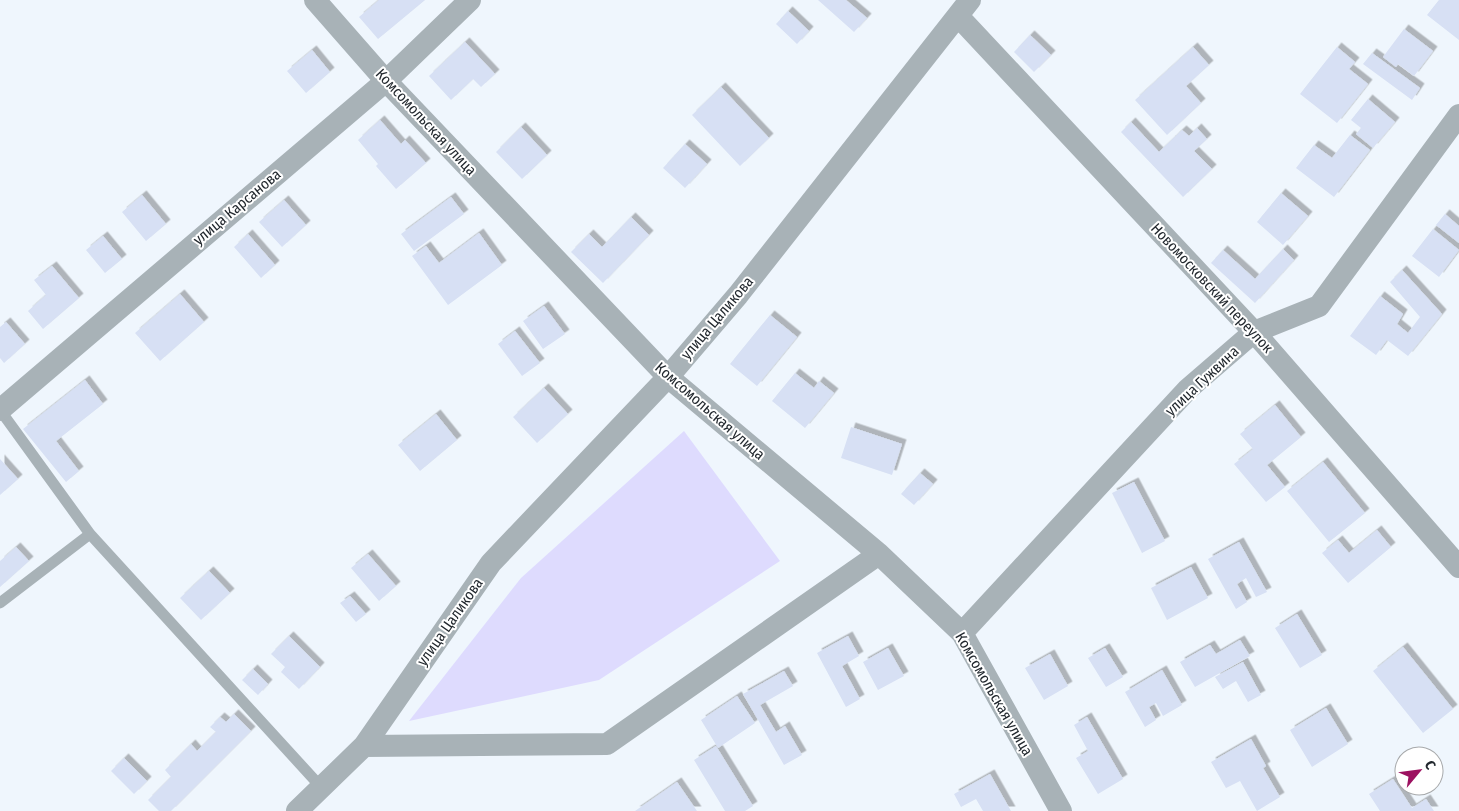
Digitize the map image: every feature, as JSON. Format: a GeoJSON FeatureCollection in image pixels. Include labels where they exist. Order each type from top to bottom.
{"type":"FeatureCollection","features":[{"type":"Feature","properties":{"kind":"street","name":"Комсомольская улица"},"geometry":{"type":"LineString","coordinates":[[315,0],[386,81],[668,377],[878,554],[962,633],[1061,811]]}},
{"type":"Feature","properties":{"kind":"street","name":"улица Карсанова"},"geometry":{"type":"LineString","coordinates":[[0,410],[386,81],[470,0]]}},
{"type":"Feature","properties":{"kind":"street","name":"Новомосковский переулок"},"geometry":{"type":"LineString","coordinates":[[964,8],[1254,332],[1459,567]]}},
{"type":"Feature","properties":{"kind":"street","name":"улица Цаликова"},"geometry":{"type":"LineString","coordinates":[[297,811],[364,746],[491,563],[668,377],[738,295],[964,8]]}},
{"type":"Feature","properties":{"kind":"street","name":"улица Гужвина"},"geometry":{"type":"LineString","coordinates":[[962,633],[1188,390],[1254,332],[1319,306],[1459,115]]}},
{"type":"Feature","properties":{"kind":"street"},"geometry":{"type":"LineString","coordinates":[[364,746],[607,744],[878,554]]}},
{"type":"Feature","properties":{"kind":"lane"},"geometry":{"type":"LineString","coordinates":[[0,410],[90,534],[321,787]]}},
{"type":"Feature","properties":{"kind":"lane"},"geometry":{"type":"LineString","coordinates":[[0,603],[90,534]]}},
{"type":"Feature","properties":{"kind":"shaded area"},"geometry":{"type":"Polygon","coordinates":[[[684,431],[780,561],[599,680],[409,721],[521,578],[684,431]]]}},
{"type":"Feature","properties":{"kind":"building"},"geometry":{"type":"Polygon","coordinates":[[[379,0],[425,0],[378,39],[359,17],[379,0]]]}},
{"type":"Feature","properties":{"kind":"building"},"geometry":{"type":"Polygon","coordinates":[[[818,0],[846,0],[867,18],[854,32],[818,0]]]}},
{"type":"Feature","properties":{"kind":"building"},"geometry":{"type":"Polygon","coordinates":[[[1439,0],[1459,0],[1459,40],[1427,15],[1439,0]]]}},
{"type":"Feature","properties":{"kind":"building"},"geometry":{"type":"Polygon","coordinates":[[[788,11],[809,31],[797,44],[776,24],[788,11]]]}},
{"type":"Feature","properties":{"kind":"building"},"geometry":{"type":"Polygon","coordinates":[[[1404,29],[1433,51],[1414,76],[1398,64],[1396,67],[1383,57],[1404,29]]]}},
{"type":"Feature","properties":{"kind":"building"},"geometry":{"type":"Polygon","coordinates":[[[1030,35],[1051,55],[1034,72],[1014,52],[1030,35]]]}},
{"type":"Feature","properties":{"kind":"building"},"geometry":{"type":"Polygon","coordinates":[[[465,42],[495,74],[481,87],[473,79],[451,100],[429,76],[465,42]]]}},
{"type":"Feature","properties":{"kind":"building"},"geometry":{"type":"Polygon","coordinates":[[[1193,47],[1209,65],[1186,86],[1201,103],[1167,135],[1135,100],[1193,47]]]}},
{"type":"Feature","properties":{"kind":"building"},"geometry":{"type":"Polygon","coordinates":[[[1337,47],[1355,62],[1349,69],[1368,84],[1337,123],[1300,94],[1337,47]]]}},
{"type":"Feature","properties":{"kind":"building"},"geometry":{"type":"Polygon","coordinates":[[[312,50],[330,72],[306,93],[287,71],[312,50]]]}},
{"type":"Feature","properties":{"kind":"building"},"geometry":{"type":"Polygon","coordinates":[[[1372,53],[1420,88],[1412,100],[1363,64],[1372,53]]]}},
{"type":"Feature","properties":{"kind":"building"},"geometry":{"type":"Polygon","coordinates":[[[721,87],[769,138],[740,166],[692,115],[721,87]]]}},
{"type":"Feature","properties":{"kind":"building"},"geometry":{"type":"Polygon","coordinates":[[[1368,99],[1395,122],[1373,148],[1356,134],[1361,128],[1351,120],[1368,99]]]}},
{"type":"Feature","properties":{"kind":"building"},"geometry":{"type":"Polygon","coordinates":[[[380,120],[401,144],[405,140],[426,163],[396,189],[376,166],[378,164],[358,140],[380,120]]]}},
{"type":"Feature","properties":{"kind":"building"},"geometry":{"type":"Polygon","coordinates":[[[1131,122],[1159,152],[1182,130],[1189,136],[1197,128],[1207,139],[1194,151],[1212,169],[1183,197],[1121,132],[1131,122]]]}},
{"type":"Feature","properties":{"kind":"building"},"geometry":{"type":"Polygon","coordinates":[[[521,127],[547,155],[522,179],[496,152],[521,127]]]}},
{"type":"Feature","properties":{"kind":"building"},"geometry":{"type":"Polygon","coordinates":[[[1350,135],[1370,150],[1334,197],[1296,168],[1314,145],[1332,158],[1350,135]]]}},
{"type":"Feature","properties":{"kind":"building"},"geometry":{"type":"Polygon","coordinates":[[[685,144],[707,164],[685,188],[663,168],[685,144]]]}},
{"type":"Feature","properties":{"kind":"building"},"geometry":{"type":"Polygon","coordinates":[[[1281,193],[1308,216],[1283,245],[1257,222],[1281,193]]]}},
{"type":"Feature","properties":{"kind":"building"},"geometry":{"type":"Polygon","coordinates":[[[142,195],[166,224],[146,241],[122,212],[142,195]]]}},
{"type":"Feature","properties":{"kind":"building"},"geometry":{"type":"Polygon","coordinates":[[[451,197],[464,214],[414,251],[401,234],[451,197]]]}},
{"type":"Feature","properties":{"kind":"building"},"geometry":{"type":"Polygon","coordinates":[[[284,200],[306,225],[282,247],[259,222],[284,200]]]}},
{"type":"Feature","properties":{"kind":"building"},"geometry":{"type":"Polygon","coordinates":[[[1445,214],[1459,226],[1459,243],[1436,225],[1445,214]]]}},
{"type":"Feature","properties":{"kind":"building"},"geometry":{"type":"Polygon","coordinates":[[[631,217],[649,235],[603,283],[571,252],[589,234],[602,247],[631,217]]]}},
{"type":"Feature","properties":{"kind":"building"},"geometry":{"type":"Polygon","coordinates":[[[1433,229],[1459,250],[1439,277],[1412,256],[1433,229]]]}},
{"type":"Feature","properties":{"kind":"building"},"geometry":{"type":"Polygon","coordinates":[[[479,233],[502,265],[448,305],[412,256],[426,246],[439,263],[479,233]]]}},
{"type":"Feature","properties":{"kind":"building"},"geometry":{"type":"Polygon","coordinates":[[[248,234],[275,265],[261,278],[234,247],[248,234]]]}},
{"type":"Feature","properties":{"kind":"building"},"geometry":{"type":"Polygon","coordinates":[[[103,236],[122,259],[105,273],[86,250],[103,236]]]}},
{"type":"Feature","properties":{"kind":"building"},"geometry":{"type":"Polygon","coordinates":[[[1283,249],[1294,260],[1255,303],[1211,263],[1223,250],[1255,279],[1283,249]]]}},
{"type":"Feature","properties":{"kind":"building"},"geometry":{"type":"Polygon","coordinates":[[[52,266],[79,298],[43,329],[28,311],[46,295],[34,280],[52,266]]]}},
{"type":"Feature","properties":{"kind":"building"},"geometry":{"type":"Polygon","coordinates":[[[1402,270],[1442,314],[1408,356],[1387,340],[1376,355],[1350,336],[1380,296],[1403,314],[1397,324],[1408,333],[1420,317],[1390,282],[1402,270]]]}},
{"type":"Feature","properties":{"kind":"building"},"geometry":{"type":"Polygon","coordinates":[[[180,294],[204,322],[160,361],[135,333],[180,294]]]}},
{"type":"Feature","properties":{"kind":"building"},"geometry":{"type":"Polygon","coordinates":[[[544,306],[565,334],[543,349],[523,321],[544,306]]]}},
{"type":"Feature","properties":{"kind":"building"},"geometry":{"type":"Polygon","coordinates":[[[770,315],[797,337],[757,386],[730,364],[770,315]]]}},
{"type":"Feature","properties":{"kind":"building"},"geometry":{"type":"Polygon","coordinates":[[[6,322],[25,344],[4,363],[0,358],[0,327],[6,322]]]}},
{"type":"Feature","properties":{"kind":"building"},"geometry":{"type":"Polygon","coordinates":[[[515,331],[540,363],[522,376],[498,344],[515,331]]]}},
{"type":"Feature","properties":{"kind":"building"},"geometry":{"type":"Polygon","coordinates":[[[795,373],[814,388],[819,381],[834,393],[805,428],[772,401],[795,373]]]}},
{"type":"Feature","properties":{"kind":"building"},"geometry":{"type":"Polygon","coordinates":[[[85,380],[103,404],[56,441],[79,471],[66,482],[23,429],[85,380]]]}},
{"type":"Feature","properties":{"kind":"building"},"geometry":{"type":"Polygon","coordinates":[[[544,388],[568,414],[537,443],[513,417],[544,388]]]}},
{"type":"Feature","properties":{"kind":"building"},"geometry":{"type":"Polygon","coordinates":[[[1275,405],[1301,437],[1267,465],[1285,487],[1266,502],[1234,464],[1253,449],[1240,434],[1275,405]]]}},
{"type":"Feature","properties":{"kind":"building"},"geometry":{"type":"Polygon","coordinates":[[[436,414],[457,440],[420,471],[398,445],[436,414]]]}},
{"type":"Feature","properties":{"kind":"building"},"geometry":{"type":"Polygon","coordinates":[[[851,427],[902,444],[892,475],[841,458],[851,427]]]}},
{"type":"Feature","properties":{"kind":"building"},"geometry":{"type":"Polygon","coordinates":[[[0,459],[18,479],[0,495],[0,459]]]}},
{"type":"Feature","properties":{"kind":"building"},"geometry":{"type":"Polygon","coordinates":[[[1323,462],[1365,513],[1329,542],[1287,491],[1323,462]]]}},
{"type":"Feature","properties":{"kind":"building"},"geometry":{"type":"Polygon","coordinates":[[[920,473],[933,484],[914,505],[901,494],[920,473]]]}},
{"type":"Feature","properties":{"kind":"building"},"geometry":{"type":"Polygon","coordinates":[[[1134,482],[1165,541],[1142,553],[1112,493],[1134,482]]]}},
{"type":"Feature","properties":{"kind":"building"},"geometry":{"type":"Polygon","coordinates":[[[1377,530],[1391,547],[1348,583],[1322,553],[1338,540],[1349,553],[1377,530]]]}},
{"type":"Feature","properties":{"kind":"building"},"geometry":{"type":"Polygon","coordinates":[[[1239,542],[1267,592],[1256,597],[1246,578],[1237,584],[1247,602],[1236,609],[1208,559],[1239,542]]]}},
{"type":"Feature","properties":{"kind":"building"},"geometry":{"type":"Polygon","coordinates":[[[16,547],[29,561],[0,587],[0,561],[16,547]]]}},
{"type":"Feature","properties":{"kind":"building"},"geometry":{"type":"Polygon","coordinates":[[[368,554],[396,586],[379,601],[351,568],[368,554]]]}},
{"type":"Feature","properties":{"kind":"building"},"geometry":{"type":"Polygon","coordinates":[[[1191,567],[1208,598],[1167,620],[1151,588],[1191,567]]]}},
{"type":"Feature","properties":{"kind":"building"},"geometry":{"type":"Polygon","coordinates":[[[209,571],[230,593],[201,620],[180,598],[209,571]]]}},
{"type":"Feature","properties":{"kind":"building"},"geometry":{"type":"Polygon","coordinates":[[[350,596],[366,614],[356,622],[340,603],[350,596]]]}},
{"type":"Feature","properties":{"kind":"building"},"geometry":{"type":"Polygon","coordinates":[[[1297,614],[1322,655],[1300,668],[1275,628],[1297,614]]]}},
{"type":"Feature","properties":{"kind":"building"},"geometry":{"type":"Polygon","coordinates":[[[289,636],[320,667],[299,689],[281,672],[285,667],[271,654],[289,636]]]}},
{"type":"Feature","properties":{"kind":"building"},"geometry":{"type":"Polygon","coordinates":[[[848,636],[859,656],[842,666],[860,699],[846,707],[817,653],[848,636]]]}},
{"type":"Feature","properties":{"kind":"building"},"geometry":{"type":"Polygon","coordinates":[[[1240,640],[1250,656],[1195,687],[1180,662],[1210,645],[1216,654],[1240,640]]]}},
{"type":"Feature","properties":{"kind":"building"},"geometry":{"type":"Polygon","coordinates":[[[1403,647],[1453,709],[1423,733],[1373,671],[1403,647]]]}},
{"type":"Feature","properties":{"kind":"building"},"geometry":{"type":"Polygon","coordinates":[[[888,648],[904,676],[878,690],[863,662],[888,648]]]}},
{"type":"Feature","properties":{"kind":"building"},"geometry":{"type":"Polygon","coordinates":[[[1105,648],[1123,677],[1106,687],[1088,658],[1105,648]]]}},
{"type":"Feature","properties":{"kind":"building"},"geometry":{"type":"Polygon","coordinates":[[[1050,654],[1068,686],[1044,700],[1025,668],[1050,654]]]}},
{"type":"Feature","properties":{"kind":"building"},"geometry":{"type":"Polygon","coordinates":[[[1243,662],[1261,695],[1248,702],[1236,681],[1223,689],[1215,677],[1243,662]]]}},
{"type":"Feature","properties":{"kind":"building"},"geometry":{"type":"Polygon","coordinates":[[[253,669],[268,684],[258,695],[242,680],[253,669]]]}},
{"type":"Feature","properties":{"kind":"building"},"geometry":{"type":"Polygon","coordinates":[[[1162,670],[1182,705],[1163,716],[1156,703],[1149,707],[1156,720],[1145,727],[1125,692],[1162,670]]]}},
{"type":"Feature","properties":{"kind":"building"},"geometry":{"type":"Polygon","coordinates":[[[784,671],[793,686],[760,705],[776,732],[785,726],[802,755],[784,765],[743,694],[784,671]]]}},
{"type":"Feature","properties":{"kind":"building"},"geometry":{"type":"Polygon","coordinates":[[[737,696],[755,723],[718,748],[701,720],[737,696]]]}},
{"type":"Feature","properties":{"kind":"building"},"geometry":{"type":"Polygon","coordinates":[[[1326,708],[1348,744],[1312,767],[1290,730],[1326,708]]]}},
{"type":"Feature","properties":{"kind":"building"},"geometry":{"type":"Polygon","coordinates":[[[234,714],[251,731],[171,811],[159,811],[148,800],[171,777],[165,770],[191,744],[197,751],[216,732],[210,727],[220,717],[226,722],[234,714]]]}},
{"type":"Feature","properties":{"kind":"building"},"geometry":{"type":"Polygon","coordinates":[[[1087,717],[1123,779],[1098,794],[1076,758],[1088,751],[1074,725],[1087,717]]]}},
{"type":"Feature","properties":{"kind":"building"},"geometry":{"type":"Polygon","coordinates":[[[1251,739],[1266,766],[1263,768],[1280,797],[1257,811],[1240,781],[1226,788],[1211,762],[1251,739]]]}},
{"type":"Feature","properties":{"kind":"building"},"geometry":{"type":"Polygon","coordinates":[[[716,746],[753,806],[745,811],[725,811],[694,760],[716,746]]]}},
{"type":"Feature","properties":{"kind":"building"},"geometry":{"type":"Polygon","coordinates":[[[124,758],[147,781],[134,794],[111,771],[124,758]]]}},
{"type":"Feature","properties":{"kind":"building"},"geometry":{"type":"Polygon","coordinates":[[[990,774],[1011,811],[983,811],[976,799],[961,807],[954,794],[990,774]]]}},
{"type":"Feature","properties":{"kind":"building"},"geometry":{"type":"Polygon","coordinates":[[[1393,779],[1394,796],[1404,796],[1412,808],[1426,799],[1434,811],[1380,811],[1369,794],[1393,779]]]}},
{"type":"Feature","properties":{"kind":"building"},"geometry":{"type":"Polygon","coordinates":[[[677,782],[697,811],[635,811],[677,782]]]}}]}
